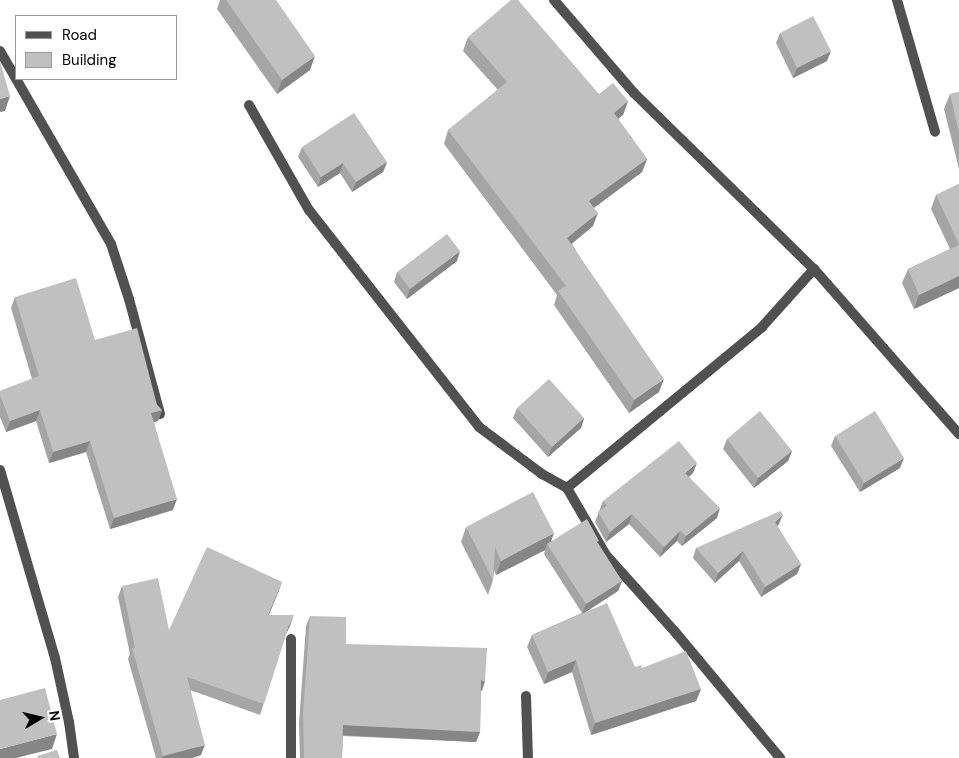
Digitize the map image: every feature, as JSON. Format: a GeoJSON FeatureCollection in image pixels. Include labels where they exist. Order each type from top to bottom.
{"type":"FeatureCollection","features":[{"type":"Feature","properties":{"kind":"street"},"geometry":{"type":"LineString","coordinates":[[554,0],[634,92],[814,268],[959,434]]}},
{"type":"Feature","properties":{"kind":"street"},"geometry":{"type":"LineString","coordinates":[[897,0],[935,132]]}},
{"type":"Feature","properties":{"kind":"street"},"geometry":{"type":"LineString","coordinates":[[0,51],[15,77]]}},
{"type":"Feature","properties":{"kind":"street"},"geometry":{"type":"LineString","coordinates":[[17,80],[111,244],[129,299],[160,414]]}},
{"type":"Feature","properties":{"kind":"street"},"geometry":{"type":"LineString","coordinates":[[249,105],[309,210],[479,427],[542,474],[567,488],[606,554],[676,633],[780,758]]}},
{"type":"Feature","properties":{"kind":"street"},"geometry":{"type":"LineString","coordinates":[[567,488],[762,327],[814,268]]}},
{"type":"Feature","properties":{"kind":"street"},"geometry":{"type":"LineString","coordinates":[[0,470],[56,658],[74,758]]}},
{"type":"Feature","properties":{"kind":"street"},"geometry":{"type":"LineString","coordinates":[[291,639],[291,758]]}},
{"type":"Feature","properties":{"kind":"street"},"geometry":{"type":"LineString","coordinates":[[526,696],[528,758]]}},
{"type":"Feature","properties":{"kind":"building"},"geometry":{"type":"Polygon","coordinates":[[[226,0],[276,0],[315,56],[282,80],[226,0]]]}},
{"type":"Feature","properties":{"kind":"building"},"geometry":{"type":"Polygon","coordinates":[[[511,0],[518,0],[599,94],[613,83],[628,101],[614,113],[647,159],[589,201],[598,213],[567,238],[664,379],[634,400],[558,291],[566,286],[448,130],[507,82],[468,37],[511,0]]]}},
{"type":"Feature","properties":{"kind":"building"},"geometry":{"type":"Polygon","coordinates":[[[813,16],[831,51],[797,68],[780,33],[813,16]]]}},
{"type":"Feature","properties":{"kind":"building"},"geometry":{"type":"Polygon","coordinates":[[[0,61],[10,96],[0,99],[0,61]]]}},
{"type":"Feature","properties":{"kind":"building"},"geometry":{"type":"Polygon","coordinates":[[[959,92],[959,133],[950,94],[959,92]]]}},
{"type":"Feature","properties":{"kind":"building"},"geometry":{"type":"Polygon","coordinates":[[[354,113],[387,162],[356,182],[343,163],[321,177],[302,147],[354,113]]]}},
{"type":"Feature","properties":{"kind":"building"},"geometry":{"type":"Polygon","coordinates":[[[959,184],[959,244],[936,195],[959,184]]]}},
{"type":"Feature","properties":{"kind":"building"},"geometry":{"type":"Polygon","coordinates":[[[447,234],[460,251],[410,289],[397,272],[447,234]]]}},
{"type":"Feature","properties":{"kind":"building"},"geometry":{"type":"Polygon","coordinates":[[[959,245],[959,276],[919,295],[908,269],[959,245]]]}},
{"type":"Feature","properties":{"kind":"building"},"geometry":{"type":"Polygon","coordinates":[[[76,278],[95,340],[137,328],[157,405],[162,410],[151,413],[177,499],[114,518],[90,441],[53,452],[40,410],[10,421],[0,395],[0,391],[39,376],[15,297],[76,278]]]}},
{"type":"Feature","properties":{"kind":"building"},"geometry":{"type":"Polygon","coordinates":[[[549,379],[584,418],[552,447],[517,408],[549,379]]]}},
{"type":"Feature","properties":{"kind":"building"},"geometry":{"type":"Polygon","coordinates":[[[760,411],[792,451],[758,478],[727,439],[760,411]]]}},
{"type":"Feature","properties":{"kind":"building"},"geometry":{"type":"Polygon","coordinates":[[[875,411],[904,458],[864,483],[835,436],[875,411]]]}},
{"type":"Feature","properties":{"kind":"building"},"geometry":{"type":"Polygon","coordinates":[[[679,441],[697,463],[685,473],[720,508],[686,536],[680,531],[664,547],[632,514],[610,532],[598,512],[607,506],[603,501],[679,441]]]}},
{"type":"Feature","properties":{"kind":"building"},"geometry":{"type":"Polygon","coordinates":[[[533,492],[554,533],[501,561],[495,547],[493,580],[466,527],[533,492]]]}},
{"type":"Feature","properties":{"kind":"building"},"geometry":{"type":"Polygon","coordinates":[[[780,511],[783,514],[775,522],[801,564],[765,587],[743,551],[718,573],[696,548],[780,511]]]}},
{"type":"Feature","properties":{"kind":"building"},"geometry":{"type":"Polygon","coordinates":[[[587,519],[599,541],[597,542],[622,581],[586,604],[547,544],[587,519]]]}},
{"type":"Feature","properties":{"kind":"building"},"geometry":{"type":"Polygon","coordinates":[[[207,547],[282,582],[268,615],[294,615],[289,625],[264,704],[187,677],[205,745],[163,756],[132,648],[135,648],[122,586],[158,578],[169,630],[207,547]]]}},
{"type":"Feature","properties":{"kind":"building"},"geometry":{"type":"Polygon","coordinates":[[[607,603],[635,667],[641,665],[642,668],[686,651],[701,689],[595,723],[576,660],[548,672],[532,635],[607,603]]]}},
{"type":"Feature","properties":{"kind":"building"},"geometry":{"type":"Polygon","coordinates":[[[310,616],[346,617],[346,644],[487,648],[485,681],[481,680],[480,732],[343,725],[342,758],[304,758],[303,713],[310,616]]]}},
{"type":"Feature","properties":{"kind":"building"},"geometry":{"type":"Polygon","coordinates":[[[45,688],[57,734],[0,749],[0,700],[45,688]]]}},
{"type":"Feature","properties":{"kind":"building"},"geometry":{"type":"Polygon","coordinates":[[[57,750],[60,758],[38,758],[37,756],[57,750]]]}}]}
